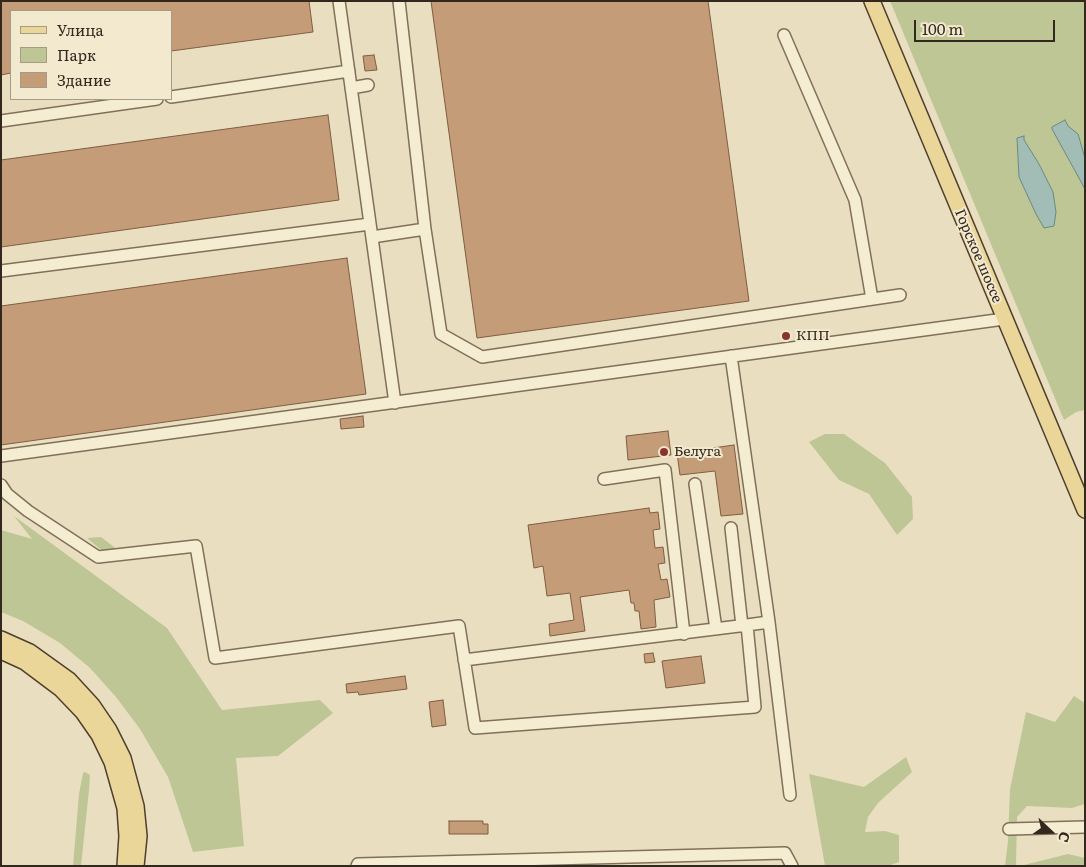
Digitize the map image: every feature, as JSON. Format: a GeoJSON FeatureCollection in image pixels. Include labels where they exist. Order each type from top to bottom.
{"type":"FeatureCollection","features":[{"type":"Feature","properties":{"kind":"main road","name":"Горское шоссе"},"geometry":{"type":"LineString","coordinates":[[872,1],[1085,510]]}},
{"type":"Feature","properties":{"kind":"main road"},"geometry":{"type":"LineString","coordinates":[[1,638],[30,652],[69,680],[92,705],[109,730],[123,758],[136,806],[139,836],[136,866]]}},
{"type":"Feature","properties":{"kind":"main road"},"geometry":{"type":"LineString","coordinates":[[1,651],[24,662],[62,688],[83,712],[99,736],[112,762],[125,808],[127,836],[125,866]]}},
{"type":"Feature","properties":{"kind":"lane"},"geometry":{"type":"LineString","coordinates":[[339,1],[395,402]]}},
{"type":"Feature","properties":{"kind":"lane"},"geometry":{"type":"LineString","coordinates":[[399,1],[426,229],[441,334],[482,358],[900,295]]}},
{"type":"Feature","properties":{"kind":"lane"},"geometry":{"type":"LineString","coordinates":[[784,34],[855,200],[872,299]]}},
{"type":"Feature","properties":{"kind":"lane"},"geometry":{"type":"LineString","coordinates":[[172,97],[349,71]]}},
{"type":"Feature","properties":{"kind":"lane"},"geometry":{"type":"LineString","coordinates":[[351,88],[368,85]]}},
{"type":"Feature","properties":{"kind":"lane"},"geometry":{"type":"LineString","coordinates":[[1,121],[150,100]]}},
{"type":"Feature","properties":{"kind":"lane"},"geometry":{"type":"LineString","coordinates":[[1,271],[370,224]]}},
{"type":"Feature","properties":{"kind":"lane"},"geometry":{"type":"LineString","coordinates":[[372,237],[426,229]]}},
{"type":"Feature","properties":{"kind":"lane"},"geometry":{"type":"LineString","coordinates":[[1,456],[1004,319]]}},
{"type":"Feature","properties":{"kind":"lane"},"geometry":{"type":"LineString","coordinates":[[731,356],[769,622],[790,795]]}},
{"type":"Feature","properties":{"kind":"lane"},"geometry":{"type":"LineString","coordinates":[[604,479],[665,470],[684,634]]}},
{"type":"Feature","properties":{"kind":"lane"},"geometry":{"type":"LineString","coordinates":[[695,484],[716,630]]}},
{"type":"Feature","properties":{"kind":"lane"},"geometry":{"type":"LineString","coordinates":[[1,485],[7,494],[28,511],[98,557],[196,546],[215,658],[459,626],[475,728],[755,707],[731,528]]}},
{"type":"Feature","properties":{"kind":"lane"},"geometry":{"type":"LineString","coordinates":[[464,660],[769,622]]}},
{"type":"Feature","properties":{"kind":"lane"},"geometry":{"type":"LineString","coordinates":[[1009,829],[1085,827]]}},
{"type":"Feature","properties":{"kind":"lane"},"geometry":{"type":"LineString","coordinates":[[357,866],[358,864],[784,853],[792,866]]}},
{"type":"Feature","properties":{"kind":"green space"},"geometry":{"type":"Polygon","coordinates":[[[890,1],[1085,1],[1085,410],[1076,412],[1064,420],[890,1]]]}},
{"type":"Feature","properties":{"kind":"green space"},"geometry":{"type":"Polygon","coordinates":[[[825,434],[844,434],[885,463],[912,497],[913,519],[897,535],[869,494],[839,480],[809,442],[825,434]]]}},
{"type":"Feature","properties":{"kind":"green space"},"geometry":{"type":"Polygon","coordinates":[[[14,516],[167,628],[222,710],[320,700],[333,713],[278,756],[236,758],[244,846],[193,852],[168,777],[140,729],[116,697],[90,668],[60,643],[23,621],[1,612],[1,530],[32,539],[14,516]]]}},
{"type":"Feature","properties":{"kind":"green space"},"geometry":{"type":"Polygon","coordinates":[[[101,537],[118,550],[106,554],[87,538],[101,537]]]}},
{"type":"Feature","properties":{"kind":"green space"},"geometry":{"type":"Polygon","coordinates":[[[1074,696],[1085,703],[1085,804],[1072,808],[1027,806],[1017,817],[1016,866],[1005,866],[1010,789],[1026,712],[1055,722],[1074,696]]]}},
{"type":"Feature","properties":{"kind":"green space"},"geometry":{"type":"Polygon","coordinates":[[[906,757],[912,772],[878,803],[868,817],[865,832],[885,831],[899,835],[899,862],[888,866],[825,866],[809,774],[864,787],[906,757]]]}},
{"type":"Feature","properties":{"kind":"green space"},"geometry":{"type":"Polygon","coordinates":[[[85,772],[90,775],[81,866],[73,866],[79,794],[83,773],[85,772]]]}},
{"type":"Feature","properties":{"kind":"green space"},"geometry":{"type":"Polygon","coordinates":[[[1068,854],[1085,858],[1085,866],[1020,866],[1068,854]]]}},
{"type":"Feature","properties":{"kind":"water"},"geometry":{"type":"Polygon","coordinates":[[[1065,120],[1068,126],[1078,134],[1085,158],[1085,189],[1052,129],[1052,127],[1065,120]]]}},
{"type":"Feature","properties":{"kind":"water"},"geometry":{"type":"Polygon","coordinates":[[[1024,136],[1024,140],[1053,192],[1056,212],[1054,226],[1044,228],[1019,177],[1017,138],[1024,136]]]}},
{"type":"Feature","properties":{"kind":"building"},"geometry":{"type":"Polygon","coordinates":[[[1,1],[309,1],[313,32],[172,51],[172,10],[10,10],[10,73],[1,75],[1,1]]]}},
{"type":"Feature","properties":{"kind":"building"},"geometry":{"type":"Polygon","coordinates":[[[431,1],[708,1],[749,301],[477,338],[431,1]]]}},
{"type":"Feature","properties":{"kind":"building"},"geometry":{"type":"Polygon","coordinates":[[[374,55],[377,70],[365,71],[363,56],[374,55]]]}},
{"type":"Feature","properties":{"kind":"building"},"geometry":{"type":"Polygon","coordinates":[[[328,115],[339,200],[1,247],[1,160],[328,115]]]}},
{"type":"Feature","properties":{"kind":"building"},"geometry":{"type":"Polygon","coordinates":[[[347,258],[366,394],[1,445],[1,306],[347,258]]]}},
{"type":"Feature","properties":{"kind":"building"},"geometry":{"type":"Polygon","coordinates":[[[363,416],[364,427],[341,429],[340,419],[363,416]]]}},
{"type":"Feature","properties":{"kind":"building"},"geometry":{"type":"Polygon","coordinates":[[[668,431],[671,455],[628,460],[626,436],[668,431]]]}},
{"type":"Feature","properties":{"kind":"building"},"geometry":{"type":"Polygon","coordinates":[[[734,445],[743,514],[721,516],[715,471],[680,475],[677,453],[734,445]]]}},
{"type":"Feature","properties":{"kind":"building"},"geometry":{"type":"Polygon","coordinates":[[[649,508],[650,513],[658,512],[660,529],[653,530],[655,548],[663,547],[665,563],[658,564],[661,580],[667,579],[670,597],[654,600],[656,627],[641,629],[639,611],[635,611],[634,603],[631,603],[629,590],[580,597],[585,631],[550,636],[549,624],[574,620],[570,593],[547,596],[543,566],[534,568],[528,525],[649,508]]]}},
{"type":"Feature","properties":{"kind":"building"},"geometry":{"type":"Polygon","coordinates":[[[653,653],[655,662],[645,663],[644,654],[653,653]]]}},
{"type":"Feature","properties":{"kind":"building"},"geometry":{"type":"Polygon","coordinates":[[[701,656],[705,683],[666,688],[662,661],[701,656]]]}},
{"type":"Feature","properties":{"kind":"building"},"geometry":{"type":"Polygon","coordinates":[[[405,676],[407,689],[359,695],[358,692],[347,693],[346,684],[405,676]]]}},
{"type":"Feature","properties":{"kind":"building"},"geometry":{"type":"Polygon","coordinates":[[[443,700],[446,725],[432,727],[429,702],[443,700]]]}},
{"type":"Feature","properties":{"kind":"building"},"geometry":{"type":"Polygon","coordinates":[[[449,821],[483,821],[483,824],[488,824],[488,834],[449,834],[449,821]]]}},
{"type":"Feature","properties":{"kind":"place","name":"КПП"},"geometry":{"type":"Point","coordinates":[786,336]}},
{"type":"Feature","properties":{"kind":"place","name":"Белуга"},"geometry":{"type":"Point","coordinates":[664,452]}}]}
